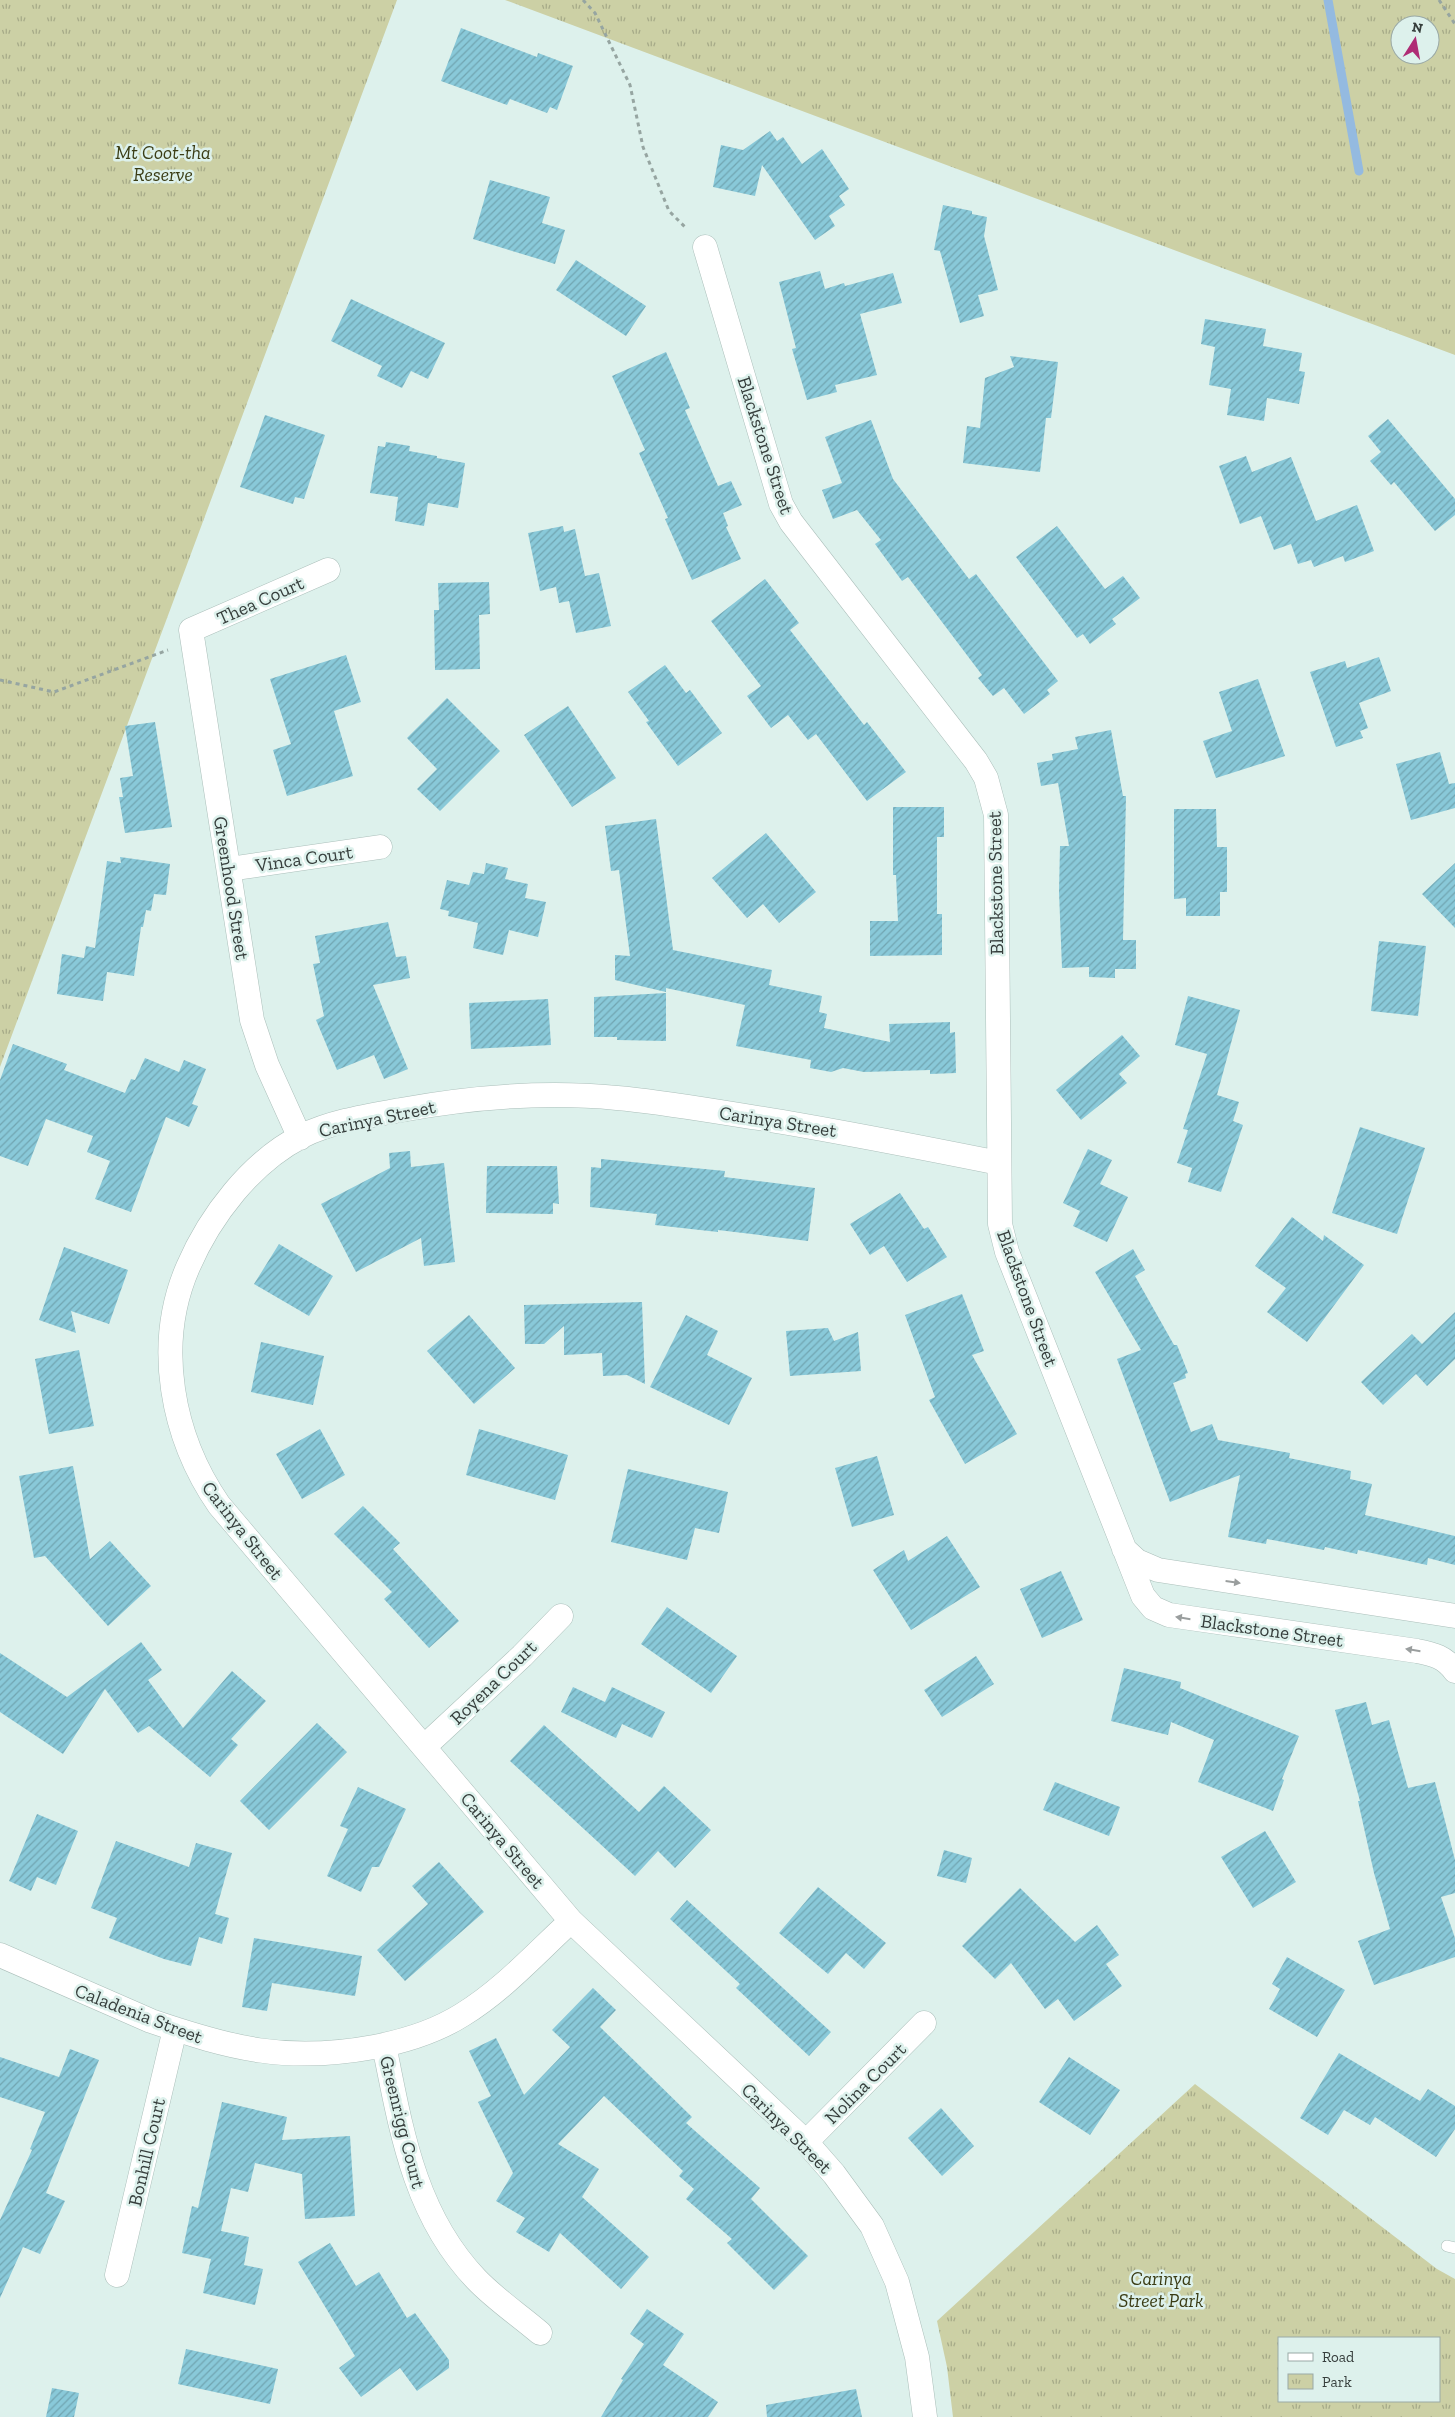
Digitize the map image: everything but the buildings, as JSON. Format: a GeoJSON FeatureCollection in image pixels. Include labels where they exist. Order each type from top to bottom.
{"type":"FeatureCollection","features":[{"type":"Feature","properties":{"kind":"street","name":"Blackstone Street"},"geometry":{"type":"LineString","coordinates":[[705,247],[781,504],[791,522],[976,761],[991,792],[996,815],[1000,1224],[1007,1252],[1122,1548],[1143,1596],[1150,1606],[1162,1614],[1417,1650],[1439,1656],[1447,1661],[1455,1671]]}},
{"type":"Feature","properties":{"kind":"street","name":"Thea Court"},"geometry":{"type":"LineString","coordinates":[[191,630],[328,570]]}},
{"type":"Feature","properties":{"kind":"street","name":"Greenhood Street"},"geometry":{"type":"LineString","coordinates":[[191,630],[252,1020],[257,1041],[300,1138]]}},
{"type":"Feature","properties":{"kind":"street","name":"Vinca Court"},"geometry":{"type":"LineString","coordinates":[[229,870],[380,847]]}},
{"type":"Feature","properties":{"kind":"street","name":"Carinya Street"},"geometry":{"type":"LineString","coordinates":[[925,2417],[915,2348],[897,2282],[872,2226],[856,2202],[806,2142],[571,1921],[219,1505],[204,1484],[190,1457],[177,1416],[171,1366],[171,1333],[176,1304],[196,1248],[239,1187],[255,1170],[300,1138],[320,1128],[351,1120],[412,1108],[474,1099],[564,1095],[616,1098],[685,1106],[858,1134],[999,1163]]}},
{"type":"Feature","properties":{"kind":"street"},"geometry":{"type":"LineString","coordinates":[[1122,1548],[1137,1561],[1158,1570],[1455,1616]]}},
{"type":"Feature","properties":{"kind":"street","name":"Royena Court"},"geometry":{"type":"LineString","coordinates":[[424,1747],[522,1656],[561,1616]]}},
{"type":"Feature","properties":{"kind":"street","name":"Caladenia Street"},"geometry":{"type":"LineString","coordinates":[[0,1955],[134,2014],[175,2029],[242,2048],[282,2054],[316,2055],[401,2042],[432,2031],[462,2015],[494,1993],[571,1921]]}},
{"type":"Feature","properties":{"kind":"street","name":"Nolina Court"},"geometry":{"type":"LineString","coordinates":[[806,2142],[924,2023]]}},
{"type":"Feature","properties":{"kind":"street","name":"Bonhill Court"},"geometry":{"type":"LineString","coordinates":[[117,2275],[175,2029]]}},
{"type":"Feature","properties":{"kind":"street","name":"Greenrigg Court"},"geometry":{"type":"LineString","coordinates":[[384,2045],[411,2167],[424,2202],[439,2230],[455,2255],[477,2280],[540,2333]]}},
{"type":"Feature","properties":{"kind":"path"},"geometry":{"type":"LineString","coordinates":[[583,0],[595,13],[630,85],[643,147],[669,211],[705,247]]}},
{"type":"Feature","properties":{"kind":"path"},"geometry":{"type":"LineString","coordinates":[[1438,0],[1455,24]]}},
{"type":"Feature","properties":{"kind":"path"},"geometry":{"type":"LineString","coordinates":[[0,680],[54,692],[168,650],[191,630]]}},
{"type":"Feature","properties":{"kind":"green space","name":"Mt Coot-tha Reserve"},"geometry":{"type":"Polygon","coordinates":[[[0,0],[397,0],[0,1067],[0,0]]]}},
{"type":"Feature","properties":{"kind":"green space"},"geometry":{"type":"Polygon","coordinates":[[[505,0],[1455,0],[1455,355],[505,0]]]}},
{"type":"Feature","properties":{"kind":"green space","name":"Carinya Street Park"},"geometry":{"type":"Polygon","coordinates":[[[1195,2084],[1437,2269],[1455,2279],[1455,2417],[953,2417],[947,2367],[937,2321],[1195,2084]]]}},
{"type":"Feature","properties":{"kind":"waterway"},"geometry":{"type":"LineString","coordinates":[[1328,0],[1359,171]]}}]}
